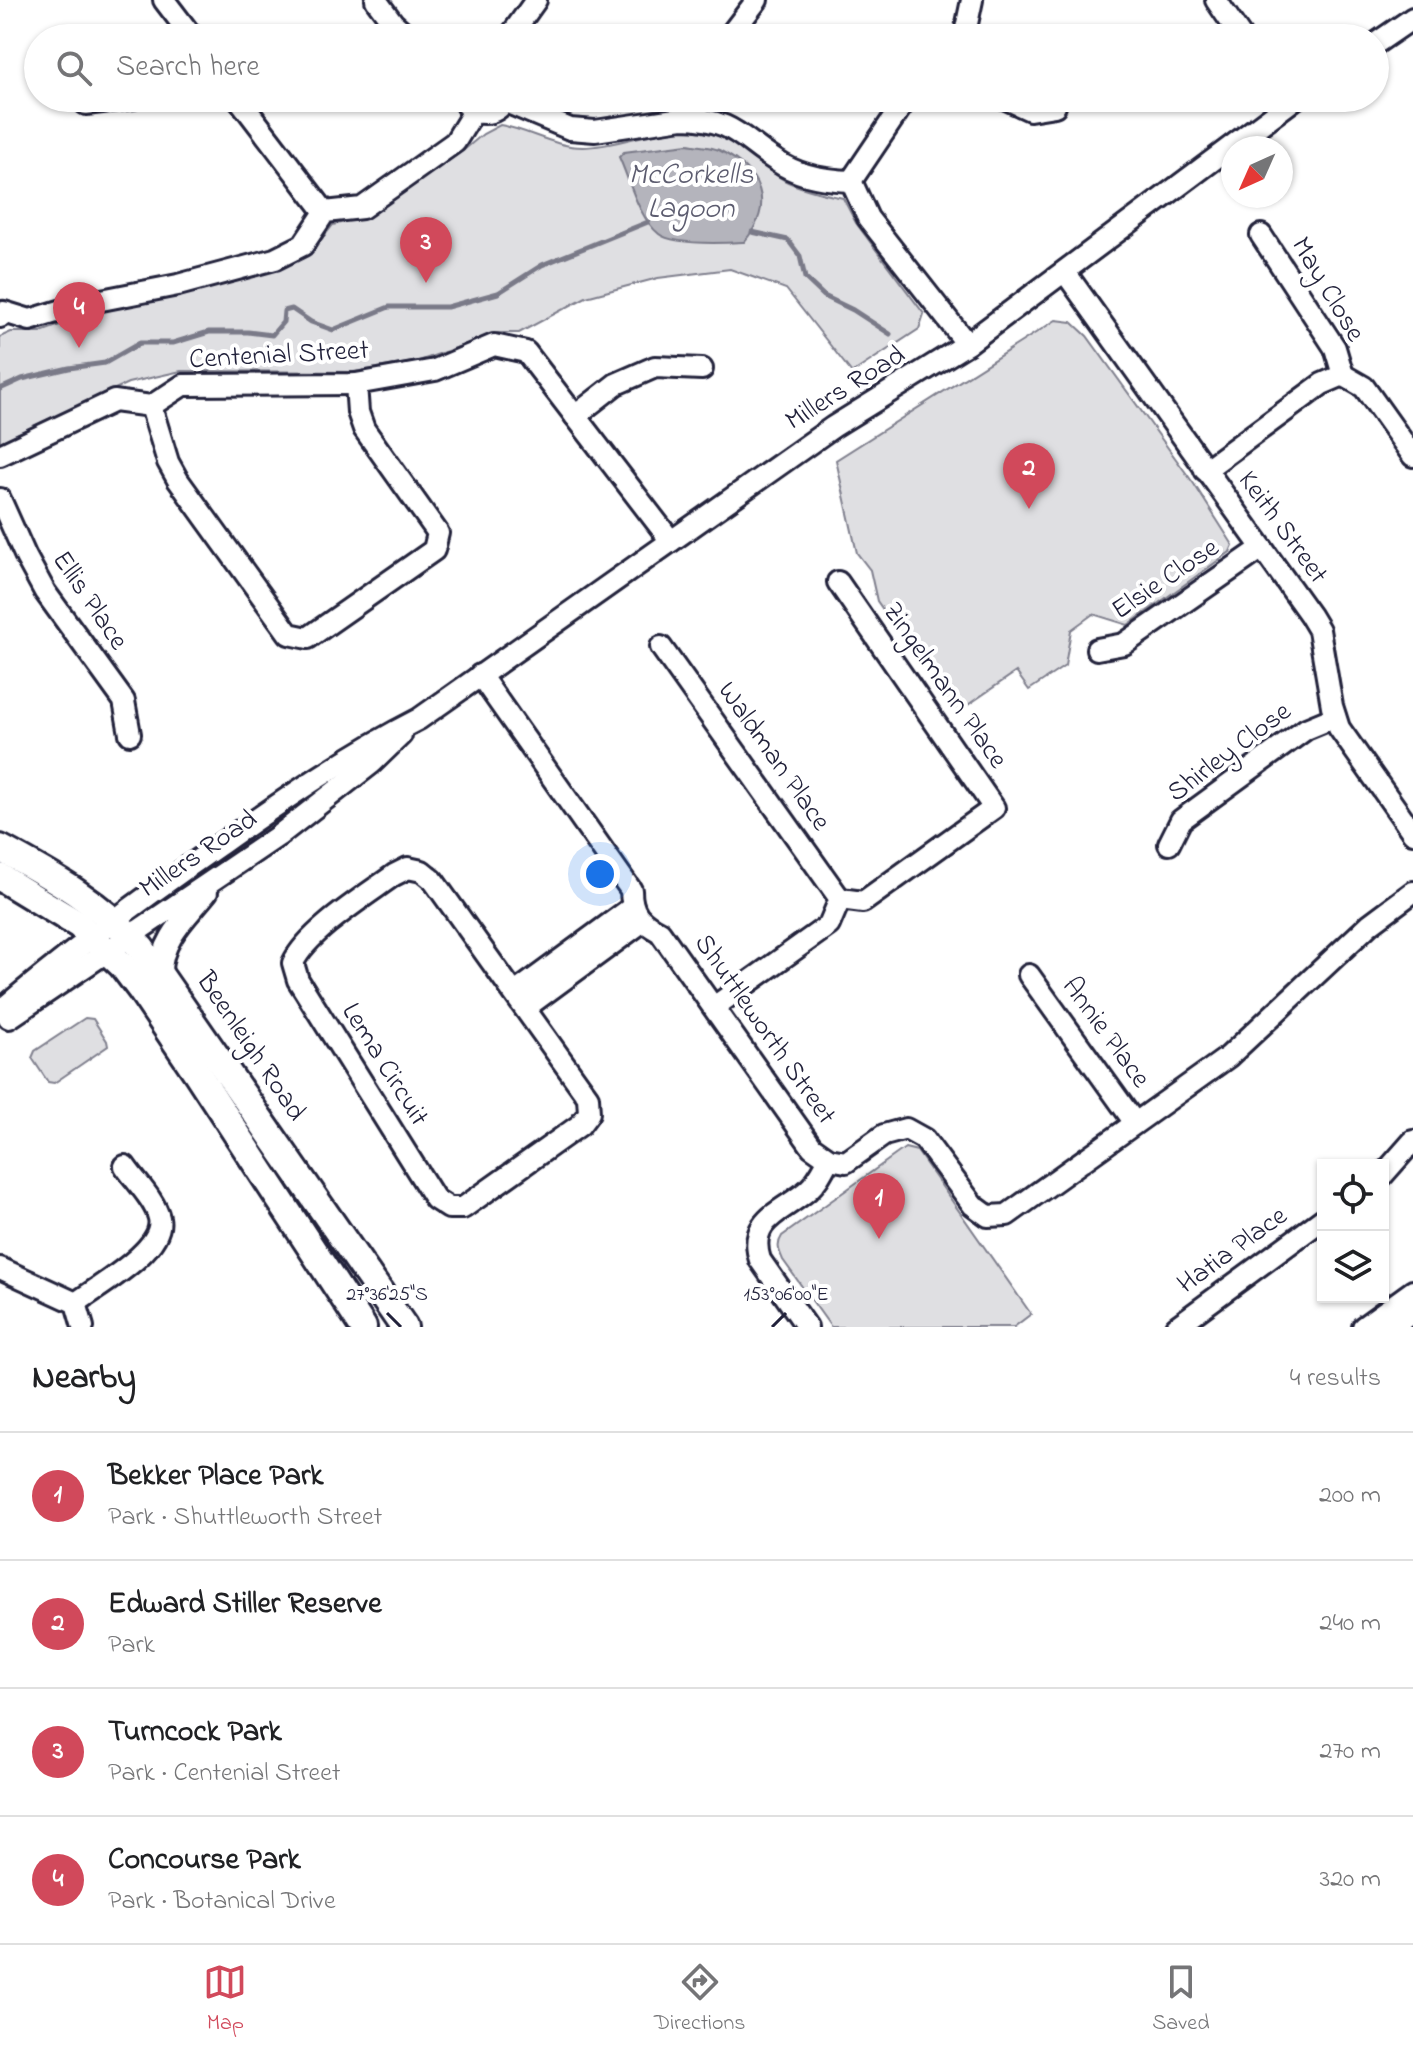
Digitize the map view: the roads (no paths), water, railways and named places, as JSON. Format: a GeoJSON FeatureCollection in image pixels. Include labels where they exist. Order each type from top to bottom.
{"type":"FeatureCollection","features":[{"type":"Feature","properties":{"kind":"main road","name":"Beenleigh Road"},"geometry":{"type":"LineString","coordinates":[[0,848],[69,886],[111,936],[141,990],[294,1217],[363,1327]]}},
{"type":"Feature","properties":{"kind":"main road","name":"Beenleigh Road"},"geometry":{"type":"LineString","coordinates":[[0,877],[111,936],[161,974],[404,1327]]}},
{"type":"Feature","properties":{"kind":"street"},"geometry":{"type":"LineString","coordinates":[[164,0],[182,24]]}},
{"type":"Feature","properties":{"kind":"street"},"geometry":{"type":"LineString","coordinates":[[376,0],[394,24]]}},
{"type":"Feature","properties":{"kind":"street"},"geometry":{"type":"LineString","coordinates":[[519,24],[536,0]]}},
{"type":"Feature","properties":{"kind":"street"},"geometry":{"type":"LineString","coordinates":[[739,24],[757,0]]}},
{"type":"Feature","properties":{"kind":"street"},"geometry":{"type":"LineString","coordinates":[[967,24],[972,0]]}},
{"type":"Feature","properties":{"kind":"street"},"geometry":{"type":"LineString","coordinates":[[1224,3],[1235,24]]}},
{"type":"Feature","properties":{"kind":"street"},"geometry":{"type":"LineString","coordinates":[[1389,34],[1413,18]]}},
{"type":"Feature","properties":{"kind":"street"},"geometry":{"type":"LineString","coordinates":[[249,112],[325,212]]}},
{"type":"Feature","properties":{"kind":"street"},"geometry":{"type":"LineString","coordinates":[[325,212],[362,208],[455,142],[466,112]]}},
{"type":"Feature","properties":{"kind":"street"},"geometry":{"type":"LineString","coordinates":[[529,112],[570,129],[595,131],[682,118],[692,112]]}},
{"type":"Feature","properties":{"kind":"street"},"geometry":{"type":"LineString","coordinates":[[705,112],[785,166],[819,179],[851,181]]}},
{"type":"Feature","properties":{"kind":"street"},"geometry":{"type":"LineString","coordinates":[[851,181],[898,112]]}},
{"type":"Feature","properties":{"kind":"street","name":"Millers Road"},"geometry":{"type":"LineString","coordinates":[[0,1011],[111,936],[219,876],[278,836],[372,763],[419,719],[833,427],[967,344],[1272,112]]}},
{"type":"Feature","properties":{"kind":"street"},"geometry":{"type":"LineString","coordinates":[[851,181],[868,218],[967,344]]}},
{"type":"Feature","properties":{"kind":"street"},"geometry":{"type":"LineString","coordinates":[[1,309],[30,320],[86,303],[178,285],[275,259],[303,245],[325,212]]}},
{"type":"Feature","properties":{"kind":"street","name":"May Close"},"geometry":{"type":"LineString","coordinates":[[1261,235],[1335,348],[1343,375]]}},
{"type":"Feature","properties":{"kind":"street","name":"Keith Street"},"geometry":{"type":"LineString","coordinates":[[1065,272],[1319,630],[1339,728],[1413,833]]}},
{"type":"Feature","properties":{"kind":"street","name":"Centenial Street"},"geometry":{"type":"LineString","coordinates":[[151,406],[183,385],[356,384],[435,370],[494,345],[526,352],[671,541]]}},
{"type":"Feature","properties":{"kind":"street"},"geometry":{"type":"LineString","coordinates":[[575,416],[616,384],[655,367],[702,369]]}},
{"type":"Feature","properties":{"kind":"street"},"geometry":{"type":"LineString","coordinates":[[1205,470],[1322,384],[1343,375],[1364,387],[1413,456]]}},
{"type":"Feature","properties":{"kind":"street"},"geometry":{"type":"LineString","coordinates":[[0,455],[114,401],[151,406],[168,462],[178,480],[289,634],[308,638],[434,550],[438,533],[364,429],[358,412],[356,384]]}},
{"type":"Feature","properties":{"kind":"street","name":"Ellis Place"},"geometry":{"type":"LineString","coordinates":[[0,499],[45,592],[124,701],[130,734]]}},
{"type":"Feature","properties":{"kind":"street","name":"Elsie Close"},"geometry":{"type":"LineString","coordinates":[[1097,649],[1124,644],[1262,548]]}},
{"type":"Feature","properties":{"kind":"street","name":"Zingelmann Place"},"geometry":{"type":"LineString","coordinates":[[838,582],[994,808],[863,902],[840,899]]}},
{"type":"Feature","properties":{"kind":"street","name":"Waldman Place"},"geometry":{"type":"LineString","coordinates":[[661,647],[840,899]]}},
{"type":"Feature","properties":{"kind":"street","name":"Shuttleworth Street"},"geometry":{"type":"LineString","coordinates":[[480,675],[631,890],[637,915],[660,932],[812,1147],[829,1159],[846,1162],[884,1135],[906,1129],[924,1139],[973,1205],[988,1216],[1007,1215],[1241,1046],[1370,924],[1413,892]]}},
{"type":"Feature","properties":{"kind":"street","name":"Shirley Close"},"geometry":{"type":"LineString","coordinates":[[1169,844],[1181,820],[1306,729],[1335,717]]}},
{"type":"Feature","properties":{"kind":"street","name":"Millers Road"},"geometry":{"type":"LineString","coordinates":[[0,1024],[307,783],[365,746],[419,719]]}},
{"type":"Feature","properties":{"kind":"street","name":"Lema Circuit"},"geometry":{"type":"LineString","coordinates":[[408,868],[422,871],[433,880],[520,1000],[588,1097],[589,1113],[580,1125],[463,1208],[449,1208],[435,1199],[298,980],[293,963],[298,952],[313,937],[394,875],[408,868]]}},
{"type":"Feature","properties":{"kind":"street"},"geometry":{"type":"LineString","coordinates":[[161,974],[162,957],[168,940],[219,876]]}},
{"type":"Feature","properties":{"kind":"street"},"geometry":{"type":"LineString","coordinates":[[714,1007],[829,925],[840,899]]}},
{"type":"Feature","properties":{"kind":"street"},"geometry":{"type":"LineString","coordinates":[[520,1000],[637,915]]}},
{"type":"Feature","properties":{"kind":"street","name":"Annie Place"},"geometry":{"type":"LineString","coordinates":[[1029,975],[1135,1123]]}},
{"type":"Feature","properties":{"kind":"street"},"geometry":{"type":"LineString","coordinates":[[1389,1168],[1413,1141]]}},
{"type":"Feature","properties":{"kind":"street"},"geometry":{"type":"LineString","coordinates":[[807,1327],[760,1260],[756,1247],[757,1235],[765,1222],[817,1181],[829,1159]]}},
{"type":"Feature","properties":{"kind":"street"},"geometry":{"type":"LineString","coordinates":[[76,1303],[141,1255],[157,1237],[159,1219],[155,1209],[125,1166]]}},
{"type":"Feature","properties":{"kind":"street","name":"Hatia Place"},"geometry":{"type":"LineString","coordinates":[[1176,1327],[1317,1223]]}},
{"type":"Feature","properties":{"kind":"street"},"geometry":{"type":"LineString","coordinates":[[0,1268],[76,1303],[83,1327]]}},
{"type":"Feature","properties":{"kind":"street"},"geometry":{"type":"LineString","coordinates":[[1363,1327],[1413,1291]]}},
{"type":"Feature","properties":{"kind":"street"},"geometry":{"type":"LineString","coordinates":[[1391,1327],[1413,1312]]}},
{"type":"Feature","properties":{"kind":"water","name":"McCorkells Lagoon"},"geometry":{"type":"Polygon","coordinates":[[[688,144],[719,150],[733,158],[754,178],[761,202],[760,215],[744,242],[700,243],[666,238],[645,218],[619,157],[624,152],[688,144]]]}},
{"type":"Feature","properties":{"kind":"waterway"},"geometry":{"type":"LineString","coordinates":[[0,389],[22,379],[105,363],[140,343],[173,343],[209,332],[272,335],[283,322],[284,311],[292,309],[311,322],[333,330],[389,307],[447,307],[498,293],[542,265],[648,222]]}},
{"type":"Feature","properties":{"kind":"waterway"},"geometry":{"type":"LineString","coordinates":[[752,232],[788,240],[800,256],[805,278],[824,296],[890,334]]}},
{"type":"Feature","properties":{"kind":"place","name":"Turncock Park"},"geometry":{"type":"Point","coordinates":[426,283]}},
{"type":"Feature","properties":{"kind":"place","name":"Concourse Park"},"geometry":{"type":"Point","coordinates":[79,348]}},
{"type":"Feature","properties":{"kind":"place","name":"Edward Stiller Reserve"},"geometry":{"type":"Point","coordinates":[1029,509]}},
{"type":"Feature","properties":{"kind":"place","name":"Bekker Place Park"},"geometry":{"type":"Point","coordinates":[879,1239]}}]}
